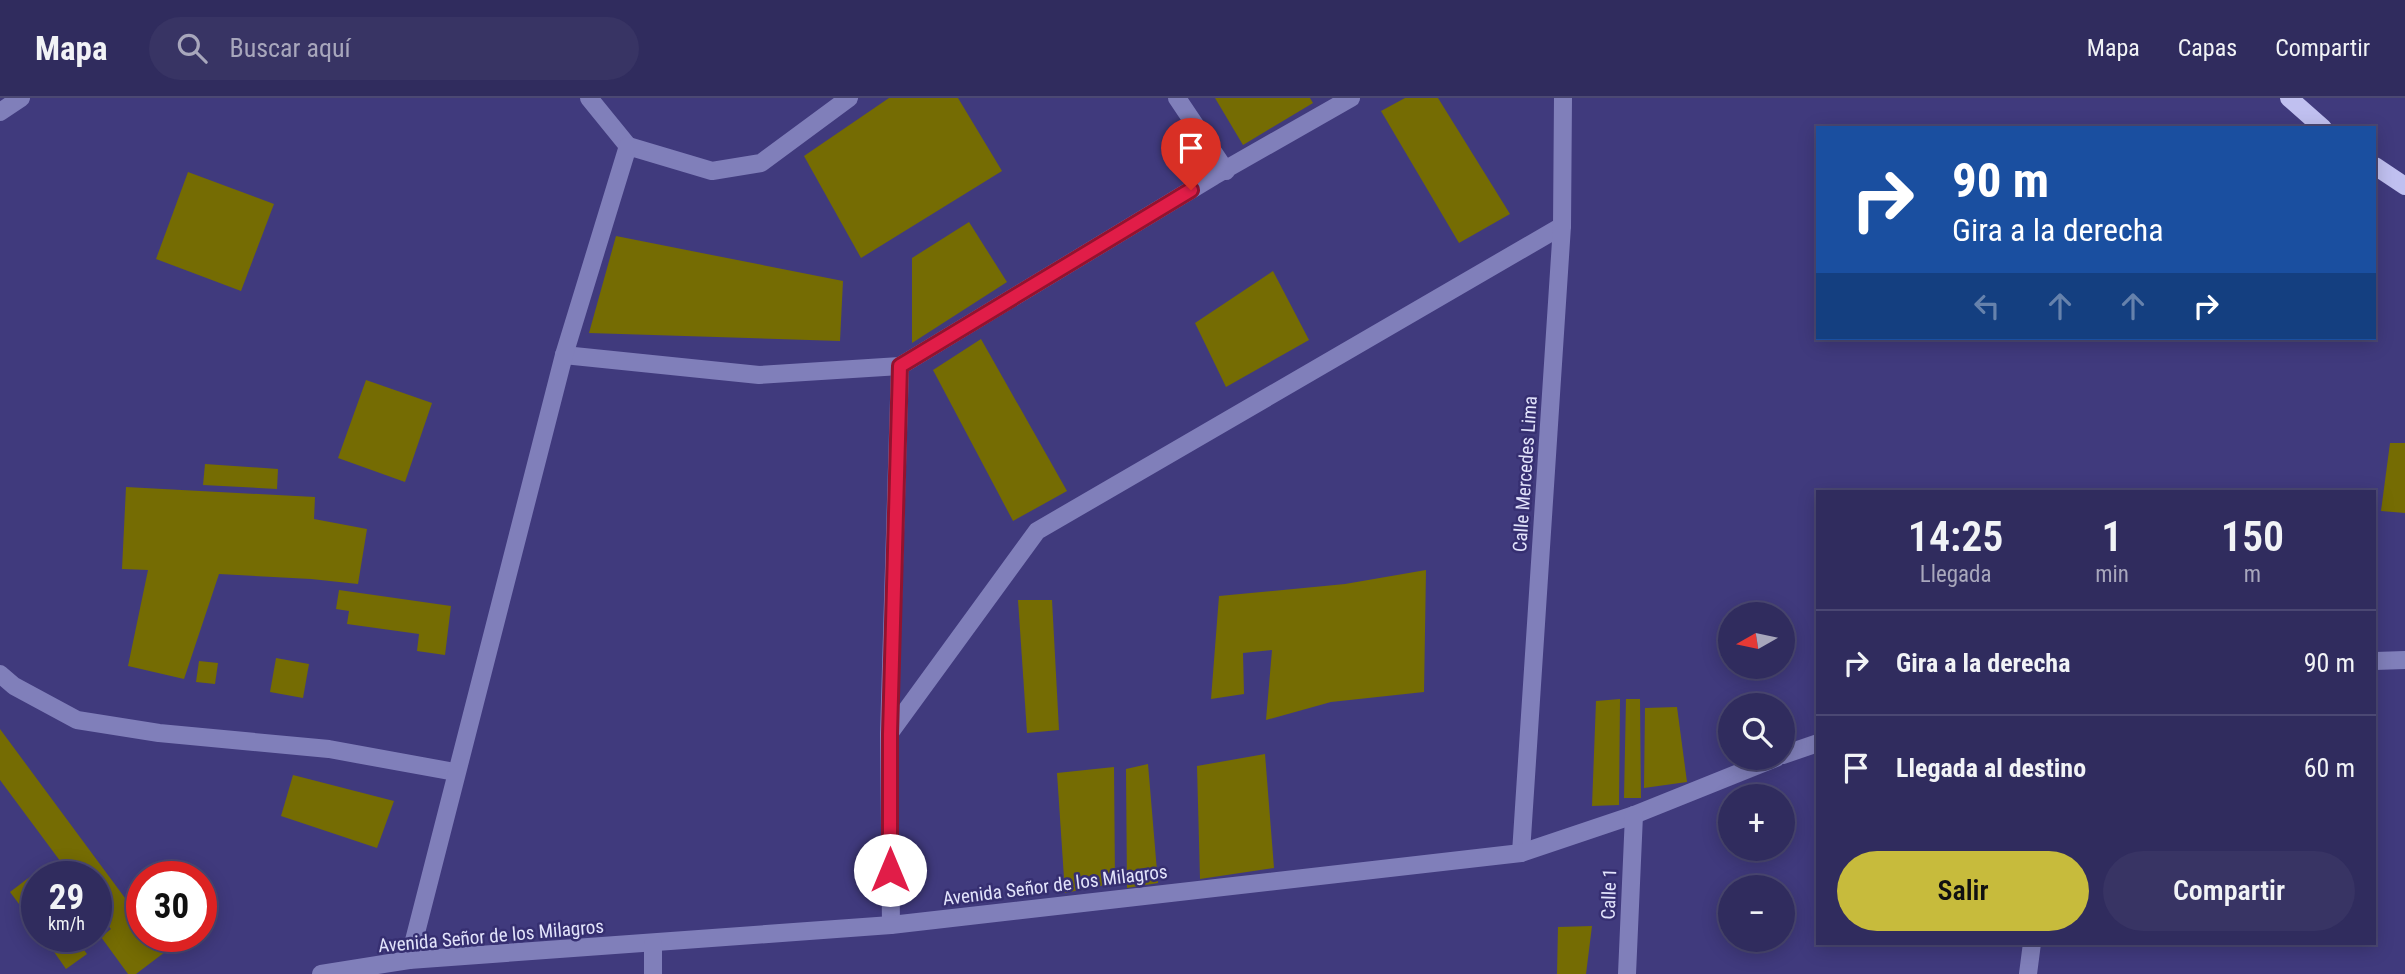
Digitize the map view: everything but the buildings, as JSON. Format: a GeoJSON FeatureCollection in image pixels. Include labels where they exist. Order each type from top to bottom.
{"type":"FeatureCollection","features":[{"type":"Feature","properties":{"kind":"main road"},"geometry":{"type":"LineString","coordinates":[[2289,98],[2321,126]]}},
{"type":"Feature","properties":{"kind":"main road"},"geometry":{"type":"LineString","coordinates":[[2376,167],[2405,186]]}},
{"type":"Feature","properties":{"kind":"street"},"geometry":{"type":"LineString","coordinates":[[0,112],[21,98]]}},
{"type":"Feature","properties":{"kind":"street"},"geometry":{"type":"LineString","coordinates":[[589,98],[628,146],[712,171],[761,163],[849,98]]}},
{"type":"Feature","properties":{"kind":"street"},"geometry":{"type":"LineString","coordinates":[[1177,98],[1226,171]]}},
{"type":"Feature","properties":{"kind":"street"},"geometry":{"type":"LineString","coordinates":[[564,355],[759,374],[900,366],[1214,176],[1351,98]]}},
{"type":"Feature","properties":{"kind":"street","name":"Calle Mercedes Lima"},"geometry":{"type":"LineString","coordinates":[[1521,853],[1562,226],[1563,98]]}},
{"type":"Feature","properties":{"kind":"street"},"geometry":{"type":"LineString","coordinates":[[409,960],[564,355],[628,146]]}},
{"type":"Feature","properties":{"kind":"street"},"geometry":{"type":"LineString","coordinates":[[890,734],[1037,531],[1562,226]]}},
{"type":"Feature","properties":{"kind":"street"},"geometry":{"type":"LineString","coordinates":[[891,925],[890,734],[900,366]]}},
{"type":"Feature","properties":{"kind":"street"},"geometry":{"type":"LineString","coordinates":[[2376,661],[2405,660]]}},
{"type":"Feature","properties":{"kind":"street"},"geometry":{"type":"LineString","coordinates":[[0,674],[14,686],[77,720],[159,733],[329,748],[455,772]]}},
{"type":"Feature","properties":{"kind":"street"},"geometry":{"type":"LineString","coordinates":[[1795,751],[1816,744]]}},
{"type":"Feature","properties":{"kind":"street","name":"Avenida Señor de los Milagros"},"geometry":{"type":"LineString","coordinates":[[321,974],[409,960],[891,925],[1521,853],[1634,815],[1746,770]]}},
{"type":"Feature","properties":{"kind":"street","name":"Calle 1"},"geometry":{"type":"LineString","coordinates":[[1627,974],[1634,815]]}},
{"type":"Feature","properties":{"kind":"street"},"geometry":{"type":"LineString","coordinates":[[653,944],[653,974]]}},
{"type":"Feature","properties":{"kind":"street"},"geometry":{"type":"LineString","coordinates":[[2028,974],[2032,945]]}},
{"type":"Feature","properties":{"kind":"route"},"geometry":{"type":"LineString","coordinates":[[890,870],[890,734],[900,366],[1191,190]]}}]}
